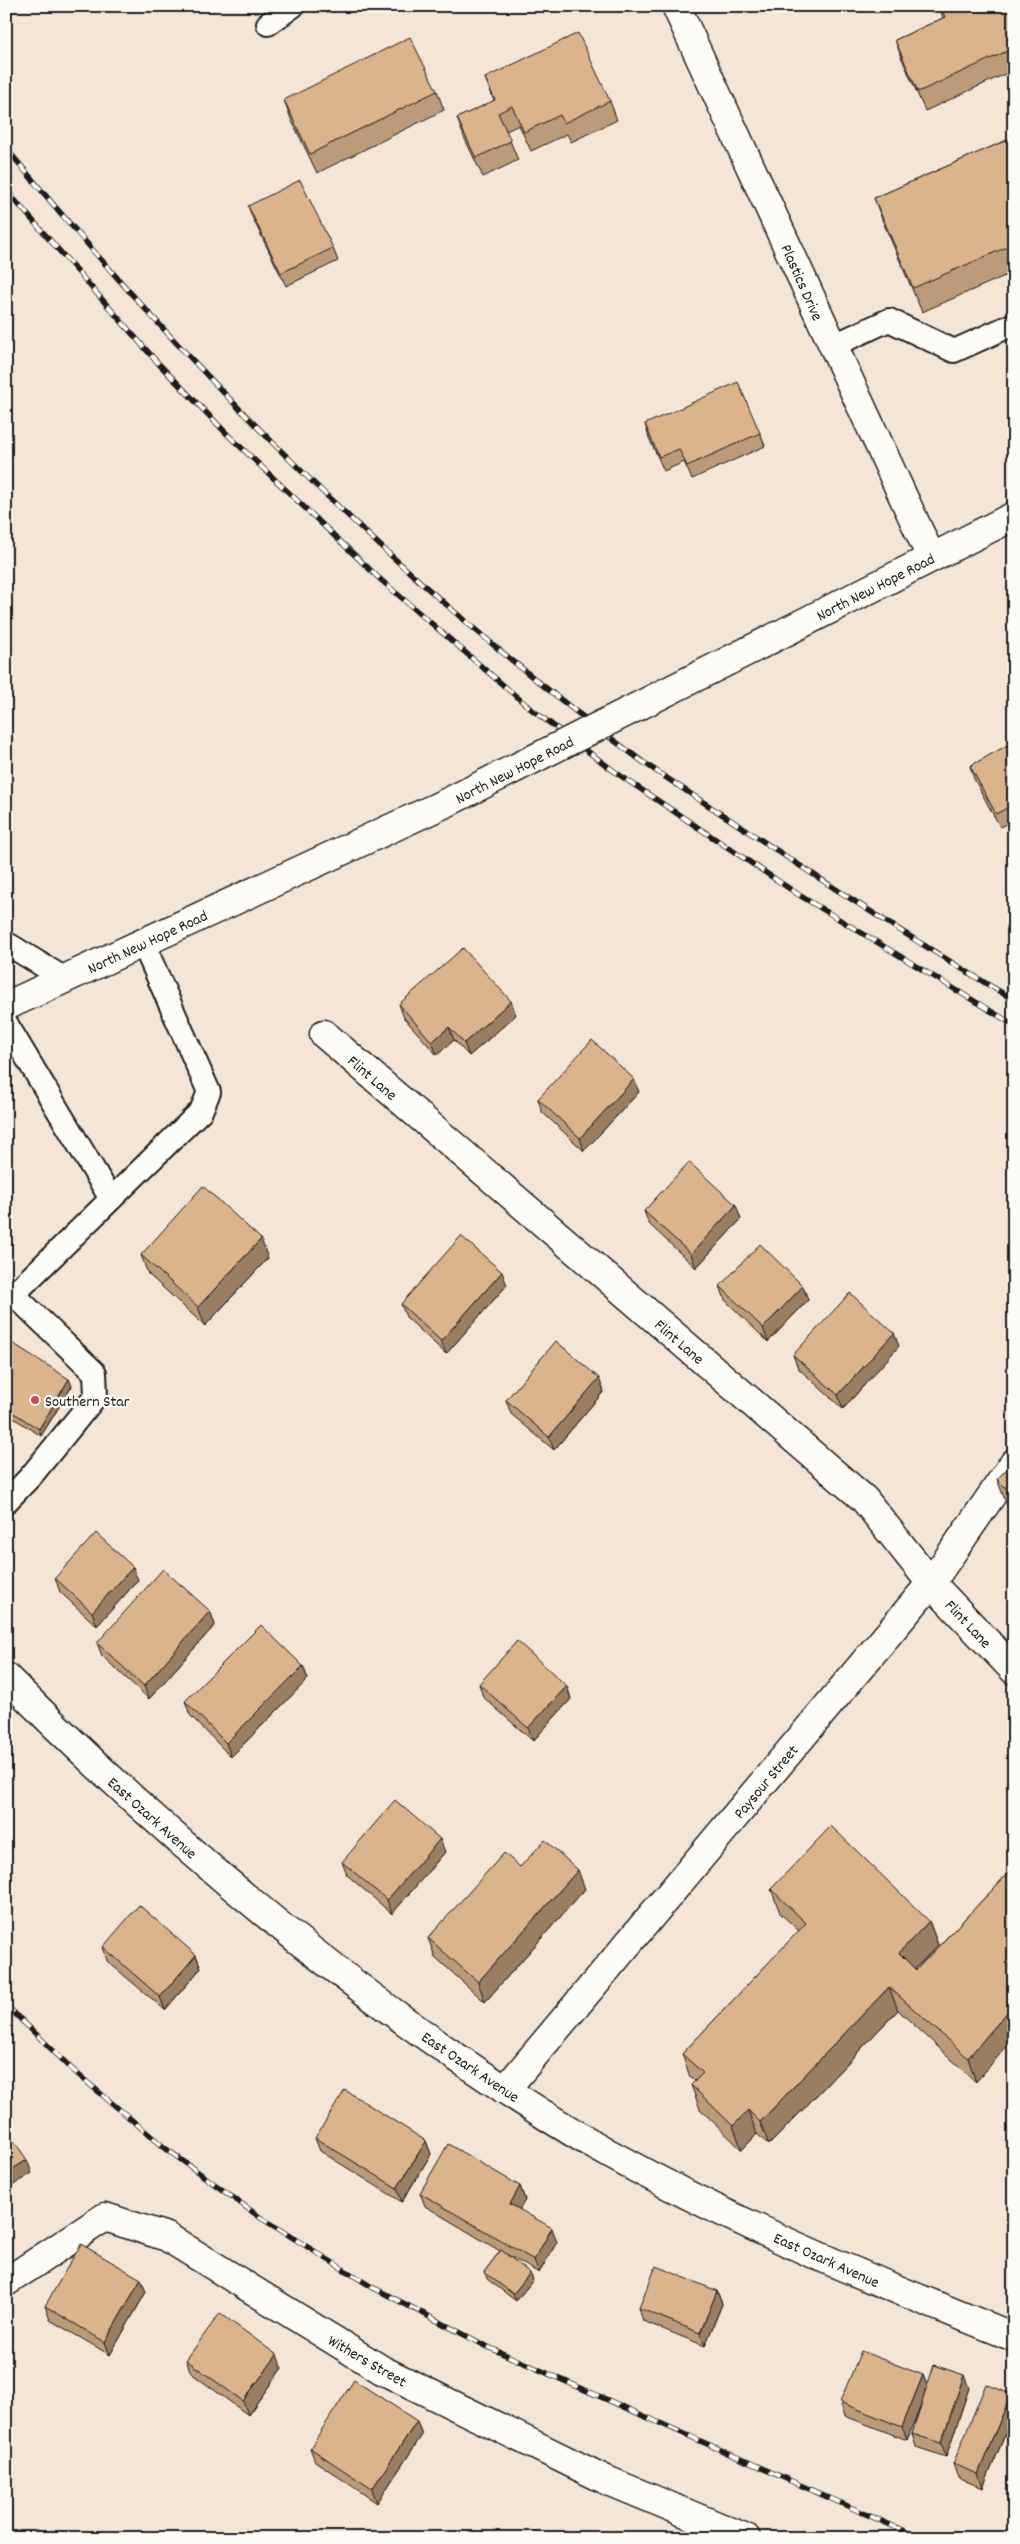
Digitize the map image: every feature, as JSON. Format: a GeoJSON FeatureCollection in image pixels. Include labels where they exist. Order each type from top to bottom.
{"type":"FeatureCollection","features":[{"type":"Feature","properties":{"kind":"street","name":"Plastics Drive"},"geometry":{"type":"LineString","coordinates":[[676,6],[931,558]]}},
{"type":"Feature","properties":{"kind":"street","name":"North New Hope Road"},"geometry":{"type":"LineString","coordinates":[[6,1006],[450,801],[1014,516]]}},
{"type":"Feature","properties":{"kind":"street","name":"Flint Lane"},"geometry":{"type":"LineString","coordinates":[[324,1034],[864,1499],[932,1583],[1014,1670]]}},
{"type":"Feature","properties":{"kind":"street","name":"Paysour Street"},"geometry":{"type":"LineString","coordinates":[[505,2090],[932,1583],[1014,1463]]}},
{"type":"Feature","properties":{"kind":"street","name":"East Ozark Avenue"},"geometry":{"type":"LineString","coordinates":[[6,1677],[83,1755],[235,1889],[376,2001],[505,2090],[608,2153],[699,2200],[851,2271],[1014,2337]]}},
{"type":"Feature","properties":{"kind":"street","name":"Withers Street"},"geometry":{"type":"LineString","coordinates":[[6,2282],[105,2217],[167,2237],[382,2370],[604,2478],[746,2538]]}},
{"type":"Feature","properties":{"kind":"lane"},"geometry":{"type":"LineString","coordinates":[[268,24],[294,6]]}},
{"type":"Feature","properties":{"kind":"lane"},"geometry":{"type":"LineString","coordinates":[[832,346],[889,320],[954,351],[1014,324]]}},
{"type":"Feature","properties":{"kind":"lane"},"geometry":{"type":"LineString","coordinates":[[6,943],[64,979]]}},
{"type":"Feature","properties":{"kind":"lane"},"geometry":{"type":"LineString","coordinates":[[6,1502],[31,1476],[96,1396],[95,1372],[10,1290],[111,1199],[202,1111],[209,1092],[143,943]]}},
{"type":"Feature","properties":{"kind":"lane"},"geometry":{"type":"LineString","coordinates":[[6,1023],[111,1199]]}},
{"type":"Feature","properties":{"kind":"building"},"geometry":{"type":"Polygon","coordinates":[[[940,6],[1008,6],[1014,18],[1014,48],[918,92],[895,40],[945,17],[940,6]]]}},
{"type":"Feature","properties":{"kind":"building"},"geometry":{"type":"Polygon","coordinates":[[[578,33],[610,101],[564,123],[560,115],[524,132],[512,106],[498,113],[511,141],[476,158],[457,118],[495,100],[485,78],[578,33]]]}},
{"type":"Feature","properties":{"kind":"building"},"geometry":{"type":"Polygon","coordinates":[[[410,37],[437,91],[310,154],[284,100],[410,37]]]}},
{"type":"Feature","properties":{"kind":"building"},"geometry":{"type":"Polygon","coordinates":[[[1014,137],[1014,244],[913,288],[874,198],[1014,137]]]}},
{"type":"Feature","properties":{"kind":"building"},"geometry":{"type":"Polygon","coordinates":[[[300,180],[333,248],[281,273],[248,206],[300,180]]]}},
{"type":"Feature","properties":{"kind":"building"},"geometry":{"type":"Polygon","coordinates":[[[738,382],[760,433],[687,466],[679,449],[659,457],[645,424],[738,382]]]}},
{"type":"Feature","properties":{"kind":"building"},"geometry":{"type":"Polygon","coordinates":[[[1013,742],[1014,804],[996,814],[970,766],[1013,742]]]}},
{"type":"Feature","properties":{"kind":"building"},"geometry":{"type":"Polygon","coordinates":[[[463,948],[511,1001],[464,1043],[449,1027],[432,1042],[399,1004],[463,948]]]}},
{"type":"Feature","properties":{"kind":"building"},"geometry":{"type":"Polygon","coordinates":[[[592,1040],[634,1079],[580,1138],[538,1099],[592,1040]]]}},
{"type":"Feature","properties":{"kind":"building"},"geometry":{"type":"Polygon","coordinates":[[[689,1162],[736,1205],[691,1254],[644,1211],[689,1162]]]}},
{"type":"Feature","properties":{"kind":"building"},"geometry":{"type":"Polygon","coordinates":[[[203,1186],[261,1239],[198,1307],[141,1255],[203,1186]]]}},
{"type":"Feature","properties":{"kind":"building"},"geometry":{"type":"Polygon","coordinates":[[[461,1236],[502,1272],[441,1341],[401,1304],[461,1236]]]}},
{"type":"Feature","properties":{"kind":"building"},"geometry":{"type":"Polygon","coordinates":[[[760,1244],[803,1286],[763,1328],[720,1286],[760,1244]]]}},
{"type":"Feature","properties":{"kind":"building"},"geometry":{"type":"Polygon","coordinates":[[[850,1293],[894,1333],[838,1395],[793,1355],[850,1293]]]}},
{"type":"Feature","properties":{"kind":"building","name":"Southern Star"},"geometry":{"type":"Polygon","coordinates":[[[6,1339],[69,1379],[39,1429],[6,1408],[6,1339]]]}},
{"type":"Feature","properties":{"kind":"building"},"geometry":{"type":"Polygon","coordinates":[[[556,1341],[599,1378],[549,1437],[506,1400],[556,1341]]]}},
{"type":"Feature","properties":{"kind":"building"},"geometry":{"type":"Polygon","coordinates":[[[1014,1462],[1014,1496],[997,1479],[1014,1462]]]}},
{"type":"Feature","properties":{"kind":"building"},"geometry":{"type":"Polygon","coordinates":[[[96,1533],[133,1567],[92,1612],[55,1578],[96,1533]]]}},
{"type":"Feature","properties":{"kind":"building"},"geometry":{"type":"Polygon","coordinates":[[[163,1569],[210,1611],[144,1686],[97,1643],[163,1569]]]}},
{"type":"Feature","properties":{"kind":"building"},"geometry":{"type":"Polygon","coordinates":[[[261,1625],[303,1666],[226,1743],[185,1701],[261,1625]]]}},
{"type":"Feature","properties":{"kind":"building"},"geometry":{"type":"Polygon","coordinates":[[[517,1641],[567,1686],[528,1728],[479,1684],[517,1641]]]}},
{"type":"Feature","properties":{"kind":"building"},"geometry":{"type":"Polygon","coordinates":[[[395,1800],[440,1839],[387,1900],[342,1862],[395,1800]]]}},
{"type":"Feature","properties":{"kind":"building"},"geometry":{"type":"Polygon","coordinates":[[[831,1826],[929,1921],[899,1953],[916,1970],[1014,1867],[1014,2004],[968,2058],[889,1987],[760,2122],[748,2110],[733,2126],[691,2085],[703,2073],[682,2054],[806,1923],[771,1889],[831,1826]]]}},
{"type":"Feature","properties":{"kind":"building"},"geometry":{"type":"Polygon","coordinates":[[[545,1840],[578,1870],[478,1982],[428,1938],[504,1853],[520,1867],[545,1840]]]}},
{"type":"Feature","properties":{"kind":"building"},"geometry":{"type":"Polygon","coordinates":[[[139,1905],[196,1955],[160,1997],[103,1947],[139,1905]]]}},
{"type":"Feature","properties":{"kind":"building"},"geometry":{"type":"Polygon","coordinates":[[[345,2090],[426,2141],[397,2188],[315,2138],[345,2090]]]}},
{"type":"Feature","properties":{"kind":"building"},"geometry":{"type":"Polygon","coordinates":[[[6,2129],[27,2160],[6,2173],[6,2129]]]}},
{"type":"Feature","properties":{"kind":"building"},"geometry":{"type":"Polygon","coordinates":[[[448,2144],[520,2186],[510,2204],[552,2228],[534,2260],[420,2193],[448,2144]]]}},
{"type":"Feature","properties":{"kind":"building"},"geometry":{"type":"Polygon","coordinates":[[[81,2244],[141,2279],[105,2342],[45,2306],[81,2244]]]}},
{"type":"Feature","properties":{"kind":"building"},"geometry":{"type":"Polygon","coordinates":[[[501,2250],[530,2273],[513,2294],[484,2272],[501,2250]]]}},
{"type":"Feature","properties":{"kind":"building"},"geometry":{"type":"Polygon","coordinates":[[[656,2266],[717,2291],[700,2333],[639,2308],[656,2266]]]}},
{"type":"Feature","properties":{"kind":"building"},"geometry":{"type":"Polygon","coordinates":[[[220,2313],[277,2355],[243,2401],[186,2360],[220,2313]]]}},
{"type":"Feature","properties":{"kind":"building"},"geometry":{"type":"Polygon","coordinates":[[[861,2351],[923,2375],[902,2427],[840,2402],[861,2351]]]}},
{"type":"Feature","properties":{"kind":"building"},"geometry":{"type":"Polygon","coordinates":[[[934,2365],[964,2375],[941,2443],[912,2434],[934,2365]]]}},
{"type":"Feature","properties":{"kind":"building"},"geometry":{"type":"Polygon","coordinates":[[[354,2380],[417,2421],[372,2489],[310,2448],[354,2380]]]}},
{"type":"Feature","properties":{"kind":"building"},"geometry":{"type":"Polygon","coordinates":[[[986,2384],[1011,2394],[978,2474],[953,2464],[986,2384]]]}},
{"type":"Feature","properties":{"kind":"railway"},"geometry":{"type":"LineString","coordinates":[[6,148],[150,315],[227,396],[305,475],[470,625],[555,695],[643,762],[880,918],[1014,1000]]}},
{"type":"Feature","properties":{"kind":"railway"},"geometry":{"type":"LineString","coordinates":[[6,190],[157,362],[228,435],[381,580],[531,709],[618,774],[799,895],[1014,1025]]}},
{"type":"Feature","properties":{"kind":"railway"},"geometry":{"type":"LineString","coordinates":[[6,2005],[74,2071],[165,2148],[261,2218],[372,2287],[488,2347],[920,2538]]}},
{"type":"Feature","properties":{"kind":"place","name":"Southern Star"},"geometry":{"type":"Point","coordinates":[35,1400]}}]}
